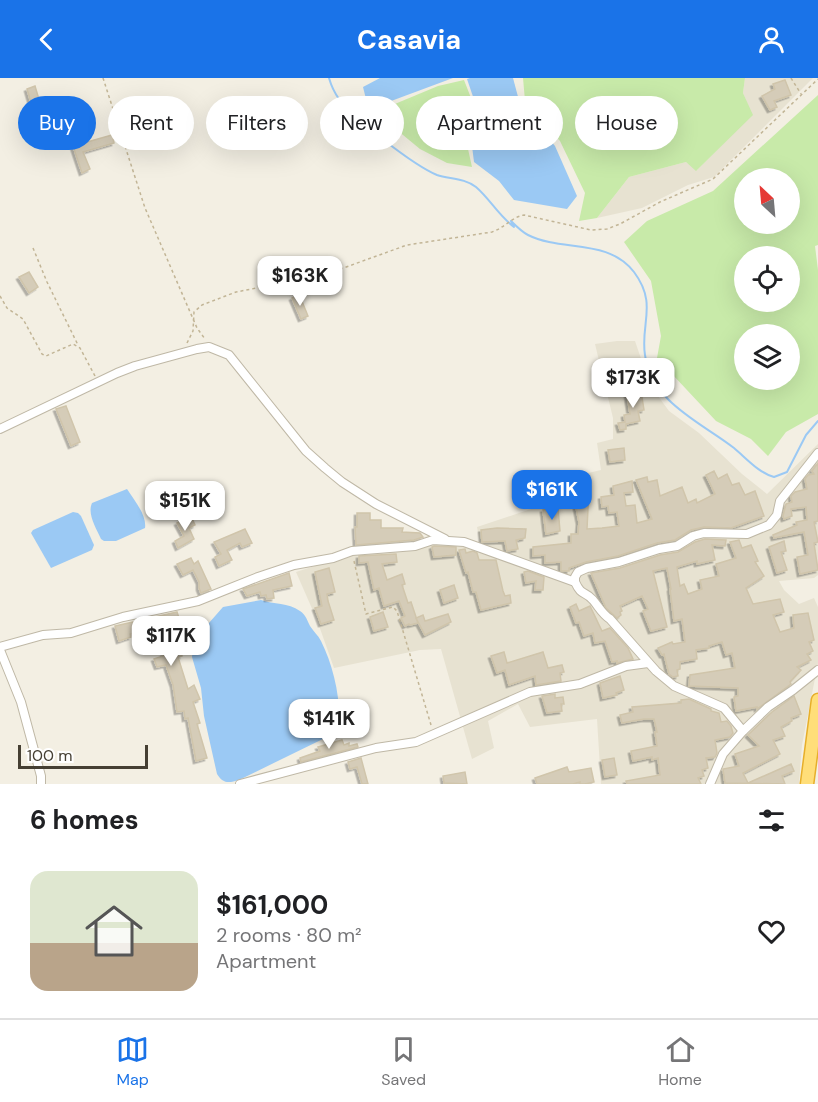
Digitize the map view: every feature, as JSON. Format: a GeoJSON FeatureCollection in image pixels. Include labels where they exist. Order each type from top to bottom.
{"type":"FeatureCollection","features":[{"type":"Feature","properties":{"kind":"highway"},"geometry":{"type":"LineString","coordinates":[[807,784],[818,700]]}},
{"type":"Feature","properties":{"kind":"street"},"geometry":{"type":"LineString","coordinates":[[0,429],[126,369],[197,349],[215,349],[229,355],[306,451],[342,482],[376,504],[447,540]]}},
{"type":"Feature","properties":{"kind":"street"},"geometry":{"type":"LineString","coordinates":[[743,731],[724,708],[674,686],[648,663],[603,615],[592,598],[579,591],[575,577],[578,572],[587,568],[677,546],[704,532],[747,534],[769,525],[777,515],[780,501],[818,453]]}},
{"type":"Feature","properties":{"kind":"street"},"geometry":{"type":"LineString","coordinates":[[41,784],[41,776],[21,702],[0,649],[43,635],[71,633],[123,618],[198,601],[294,565],[333,558],[352,551],[415,546],[433,540],[464,542],[575,582]]}},
{"type":"Feature","properties":{"kind":"street"},"geometry":{"type":"LineString","coordinates":[[240,784],[376,748],[416,742],[530,692],[580,684],[626,666],[648,663]]}},
{"type":"Feature","properties":{"kind":"street"},"geometry":{"type":"LineString","coordinates":[[710,784],[723,754],[743,731],[768,707],[818,670]]}},
{"type":"Feature","properties":{"kind":"path"},"geometry":{"type":"LineString","coordinates":[[103,78],[145,208],[194,318],[204,338],[215,349]]}},
{"type":"Feature","properties":{"kind":"path"},"geometry":{"type":"LineString","coordinates":[[791,78],[801,94]]}},
{"type":"Feature","properties":{"kind":"path"},"geometry":{"type":"LineString","coordinates":[[173,355],[190,339],[194,312],[202,305],[236,292],[324,275],[407,245],[492,232],[524,215],[591,230],[613,227],[660,202],[713,179],[818,79]]}},
{"type":"Feature","properties":{"kind":"path"},"geometry":{"type":"LineString","coordinates":[[33,249],[94,375],[104,379]]}},
{"type":"Feature","properties":{"kind":"path"},"geometry":{"type":"LineString","coordinates":[[0,296],[7,308],[23,319],[42,354],[46,356],[73,344],[80,348]]}},
{"type":"Feature","properties":{"kind":"path"},"geometry":{"type":"LineString","coordinates":[[352,551],[366,614],[393,607],[397,611],[435,734]]}},
{"type":"Feature","properties":{"kind":"shaded area"},"geometry":{"type":"Polygon","coordinates":[[[745,78],[813,78],[714,177],[688,185],[642,208],[597,218],[629,177],[686,162],[697,170],[752,115],[743,93],[745,78]]]}},
{"type":"Feature","properties":{"kind":"shaded area"},"geometry":{"type":"Polygon","coordinates":[[[635,341],[650,385],[669,411],[699,433],[742,474],[767,494],[818,444],[818,575],[814,578],[779,581],[784,590],[799,604],[814,598],[818,607],[818,663],[802,745],[799,784],[601,784],[597,719],[530,727],[518,704],[488,721],[494,748],[472,759],[441,649],[420,650],[334,668],[317,620],[296,572],[355,553],[438,542],[450,542],[481,549],[477,527],[540,506],[550,482],[601,470],[597,443],[613,439],[613,418],[595,344],[635,341]]]}},
{"type":"Feature","properties":{"kind":"green space"},"geometry":{"type":"Polygon","coordinates":[[[523,78],[745,78],[743,93],[753,115],[696,171],[686,162],[629,177],[597,218],[579,221],[585,193],[563,147],[563,96],[525,96],[523,78]]]}},
{"type":"Feature","properties":{"kind":"green space"},"geometry":{"type":"Polygon","coordinates":[[[464,80],[470,96],[416,96],[416,146],[404,136],[404,100],[438,86],[464,80]]]}},
{"type":"Feature","properties":{"kind":"green space"},"geometry":{"type":"Polygon","coordinates":[[[818,95],[818,245],[815,246],[818,270],[818,414],[786,432],[768,456],[751,439],[716,421],[657,358],[661,336],[651,281],[624,242],[647,221],[713,191],[734,172],[734,234],[800,234],[800,168],[738,168],[818,95]]]}},
{"type":"Feature","properties":{"kind":"green space"},"geometry":{"type":"Polygon","coordinates":[[[422,150],[468,150],[472,167],[447,163],[422,150]]]}},
{"type":"Feature","properties":{"kind":"water"},"geometry":{"type":"Polygon","coordinates":[[[380,78],[453,78],[404,96],[365,96],[363,87],[380,78]]]}},
{"type":"Feature","properties":{"kind":"water"},"geometry":{"type":"Polygon","coordinates":[[[513,78],[518,96],[473,96],[467,79],[513,78]]]}},
{"type":"Feature","properties":{"kind":"water"},"geometry":{"type":"Polygon","coordinates":[[[472,150],[557,150],[577,196],[567,209],[514,200],[499,181],[474,162],[472,150]]]}},
{"type":"Feature","properties":{"kind":"water"},"geometry":{"type":"Polygon","coordinates":[[[127,489],[142,513],[145,528],[116,541],[104,541],[93,521],[92,503],[127,489]]]}},
{"type":"Feature","properties":{"kind":"water"},"geometry":{"type":"Polygon","coordinates":[[[73,512],[81,516],[94,545],[92,550],[51,568],[31,533],[73,512]]]}},
{"type":"Feature","properties":{"kind":"water"},"geometry":{"type":"Polygon","coordinates":[[[261,600],[291,606],[300,611],[320,639],[335,682],[339,704],[339,726],[327,737],[239,780],[227,782],[217,774],[204,716],[201,688],[192,657],[194,640],[223,607],[261,600]]]}},
{"type":"Feature","properties":{"kind":"building"},"geometry":{"type":"Polygon","coordinates":[[[785,80],[791,95],[774,101],[777,107],[770,110],[762,96],[775,89],[773,84],[785,80]]]}},
{"type":"Feature","properties":{"kind":"building"},"geometry":{"type":"Polygon","coordinates":[[[35,86],[38,96],[29,96],[27,89],[35,86]]]}},
{"type":"Feature","properties":{"kind":"building"},"geometry":{"type":"Polygon","coordinates":[[[108,136],[108,145],[96,148],[96,140],[108,136]]]}},
{"type":"Feature","properties":{"kind":"building"},"geometry":{"type":"Polygon","coordinates":[[[74,150],[90,150],[83,152],[90,169],[82,173],[74,150]]]}},
{"type":"Feature","properties":{"kind":"building"},"geometry":{"type":"Polygon","coordinates":[[[29,272],[38,287],[29,293],[19,277],[29,272]]]}},
{"type":"Feature","properties":{"kind":"building"},"geometry":{"type":"Polygon","coordinates":[[[299,294],[308,316],[301,319],[292,298],[299,294]]]}},
{"type":"Feature","properties":{"kind":"building"},"geometry":{"type":"Polygon","coordinates":[[[641,391],[644,410],[638,411],[640,421],[626,424],[626,429],[620,430],[618,423],[625,422],[624,415],[630,414],[627,394],[641,391]]]}},
{"type":"Feature","properties":{"kind":"building"},"geometry":{"type":"Polygon","coordinates":[[[66,406],[80,442],[71,446],[56,409],[66,406]]]}},
{"type":"Feature","properties":{"kind":"building"},"geometry":{"type":"Polygon","coordinates":[[[624,448],[625,460],[610,462],[608,450],[624,448]]]}},
{"type":"Feature","properties":{"kind":"building"},"geometry":{"type":"Polygon","coordinates":[[[818,463],[818,521],[814,522],[818,542],[814,543],[818,570],[800,574],[797,557],[808,555],[804,532],[774,538],[773,535],[797,525],[796,522],[807,520],[806,507],[791,509],[792,516],[784,519],[783,516],[786,504],[792,502],[791,496],[795,492],[807,489],[805,479],[808,475],[814,474],[812,471],[818,463]]]}},
{"type":"Feature","properties":{"kind":"building"},"geometry":{"type":"Polygon","coordinates":[[[714,471],[718,479],[727,474],[732,485],[739,483],[745,495],[755,491],[764,516],[731,528],[704,527],[691,530],[675,540],[657,543],[618,556],[586,562],[569,568],[569,571],[561,571],[561,562],[545,563],[545,555],[533,556],[533,547],[571,543],[571,534],[578,534],[579,522],[571,482],[582,481],[583,490],[589,489],[587,529],[602,528],[619,526],[617,512],[609,513],[608,506],[602,507],[601,497],[614,495],[613,486],[632,481],[633,492],[624,493],[626,506],[635,505],[637,523],[652,519],[636,480],[647,477],[648,482],[657,480],[660,496],[682,487],[688,503],[696,499],[697,503],[715,494],[706,475],[714,471]]]}},
{"type":"Feature","properties":{"kind":"building"},"geometry":{"type":"Polygon","coordinates":[[[558,508],[560,531],[546,534],[543,510],[558,508]]]}},
{"type":"Feature","properties":{"kind":"building"},"geometry":{"type":"Polygon","coordinates":[[[357,513],[370,513],[370,520],[381,520],[381,528],[403,528],[402,532],[420,533],[423,537],[414,540],[356,545],[357,513]]]}},
{"type":"Feature","properties":{"kind":"building"},"geometry":{"type":"Polygon","coordinates":[[[191,516],[195,525],[189,528],[194,539],[178,548],[175,541],[184,536],[177,523],[191,516]]]}},
{"type":"Feature","properties":{"kind":"building"},"geometry":{"type":"Polygon","coordinates":[[[245,529],[252,543],[242,547],[240,543],[227,550],[232,560],[219,566],[215,557],[221,554],[214,542],[245,529]]]}},
{"type":"Feature","properties":{"kind":"building"},"geometry":{"type":"Polygon","coordinates":[[[526,529],[525,538],[516,540],[518,549],[507,551],[505,541],[482,542],[481,530],[526,529]]]}},
{"type":"Feature","properties":{"kind":"building"},"geometry":{"type":"Polygon","coordinates":[[[705,539],[726,540],[725,546],[712,545],[715,560],[697,564],[697,561],[677,567],[680,586],[684,584],[688,594],[702,589],[700,580],[719,576],[716,564],[736,558],[730,542],[739,540],[742,548],[751,545],[758,561],[755,562],[764,576],[746,588],[753,604],[780,599],[784,612],[773,615],[780,632],[794,628],[793,615],[808,613],[814,640],[809,642],[813,651],[807,654],[811,660],[797,667],[801,670],[790,682],[791,684],[757,709],[757,707],[736,711],[734,697],[738,696],[738,688],[689,686],[690,675],[735,668],[732,653],[726,655],[722,642],[709,646],[709,648],[696,650],[697,659],[680,662],[680,669],[677,670],[678,676],[673,677],[669,674],[664,654],[662,655],[658,648],[672,642],[673,644],[685,642],[682,619],[674,621],[667,568],[653,571],[667,627],[651,631],[643,611],[648,609],[642,596],[620,606],[621,615],[617,618],[606,608],[591,573],[620,568],[660,555],[678,552],[705,539]]]}},
{"type":"Feature","properties":{"kind":"building"},"geometry":{"type":"Polygon","coordinates":[[[784,541],[786,551],[781,552],[787,570],[777,573],[769,547],[784,541]]]}},
{"type":"Feature","properties":{"kind":"building"},"geometry":{"type":"Polygon","coordinates":[[[432,547],[456,547],[456,555],[434,557],[432,547]]]}},
{"type":"Feature","properties":{"kind":"building"},"geometry":{"type":"Polygon","coordinates":[[[465,549],[466,553],[473,551],[477,553],[479,560],[496,560],[503,591],[505,596],[510,595],[511,603],[481,610],[459,550],[465,549]]]}},
{"type":"Feature","properties":{"kind":"building"},"geometry":{"type":"Polygon","coordinates":[[[396,554],[397,562],[382,564],[387,580],[402,574],[405,584],[402,585],[418,623],[405,626],[401,618],[405,616],[399,601],[384,606],[379,588],[374,590],[368,562],[359,563],[359,556],[396,554]]]}},
{"type":"Feature","properties":{"kind":"building"},"geometry":{"type":"Polygon","coordinates":[[[191,558],[194,564],[198,561],[211,589],[201,593],[193,570],[183,575],[177,564],[191,558]]]}},
{"type":"Feature","properties":{"kind":"building"},"geometry":{"type":"Polygon","coordinates":[[[329,568],[335,592],[327,594],[334,620],[321,624],[315,608],[322,606],[315,572],[329,568]]]}},
{"type":"Feature","properties":{"kind":"building"},"geometry":{"type":"Polygon","coordinates":[[[528,571],[544,577],[543,590],[535,590],[536,581],[526,583],[524,572],[528,571]]]}},
{"type":"Feature","properties":{"kind":"building"},"geometry":{"type":"Polygon","coordinates":[[[289,573],[292,586],[273,590],[274,598],[267,599],[266,595],[261,596],[260,592],[247,596],[243,589],[289,573]]]}},
{"type":"Feature","properties":{"kind":"building"},"geometry":{"type":"Polygon","coordinates":[[[454,585],[458,598],[444,603],[440,590],[454,585]]]}},
{"type":"Feature","properties":{"kind":"building"},"geometry":{"type":"Polygon","coordinates":[[[576,604],[579,611],[590,606],[602,631],[610,628],[628,648],[633,659],[612,662],[605,641],[595,643],[593,633],[584,636],[570,607],[576,604]]]}},
{"type":"Feature","properties":{"kind":"building"},"geometry":{"type":"Polygon","coordinates":[[[177,612],[181,624],[183,623],[187,630],[179,634],[183,650],[181,650],[182,656],[178,657],[188,689],[194,685],[200,699],[193,702],[207,758],[196,761],[188,718],[185,719],[184,711],[177,712],[173,685],[166,665],[157,667],[154,659],[164,654],[158,637],[154,638],[152,630],[130,634],[131,637],[119,641],[115,626],[177,612]]]}},
{"type":"Feature","properties":{"kind":"building"},"geometry":{"type":"Polygon","coordinates":[[[383,612],[388,627],[374,631],[370,617],[383,612]]]}},
{"type":"Feature","properties":{"kind":"building"},"geometry":{"type":"Polygon","coordinates":[[[448,614],[451,622],[425,635],[416,618],[423,615],[425,621],[448,614]]]}},
{"type":"Feature","properties":{"kind":"building"},"geometry":{"type":"Polygon","coordinates":[[[504,652],[507,663],[543,652],[548,668],[562,665],[564,672],[560,673],[561,681],[536,685],[535,676],[509,685],[505,670],[497,673],[491,656],[504,652]]]}},
{"type":"Feature","properties":{"kind":"building"},"geometry":{"type":"Polygon","coordinates":[[[620,676],[624,690],[616,693],[617,695],[603,698],[600,683],[620,676]]]}},
{"type":"Feature","properties":{"kind":"building"},"geometry":{"type":"Polygon","coordinates":[[[555,694],[555,698],[563,697],[562,711],[547,713],[542,696],[555,694]]]}},
{"type":"Feature","properties":{"kind":"building"},"geometry":{"type":"Polygon","coordinates":[[[794,696],[801,714],[791,718],[792,721],[781,727],[785,736],[773,740],[780,754],[743,773],[748,783],[791,764],[794,771],[782,776],[785,784],[725,783],[723,769],[739,766],[735,754],[759,746],[748,735],[772,712],[794,696]]]}},
{"type":"Feature","properties":{"kind":"building"},"geometry":{"type":"Polygon","coordinates":[[[689,699],[719,713],[721,722],[727,721],[733,733],[730,737],[715,740],[717,753],[715,757],[706,758],[708,768],[702,770],[704,776],[698,778],[701,784],[627,784],[626,781],[660,775],[658,758],[633,761],[631,751],[657,746],[655,732],[657,732],[654,719],[622,723],[620,715],[633,712],[632,707],[681,703],[681,700],[689,699]]]}},
{"type":"Feature","properties":{"kind":"building"},"geometry":{"type":"Polygon","coordinates":[[[342,740],[344,745],[357,744],[358,747],[301,762],[300,758],[320,751],[318,747],[342,740]]]}},
{"type":"Feature","properties":{"kind":"building"},"geometry":{"type":"Polygon","coordinates":[[[361,758],[368,784],[362,784],[357,767],[350,769],[348,762],[361,758]]]}},
{"type":"Feature","properties":{"kind":"building"},"geometry":{"type":"Polygon","coordinates":[[[614,758],[617,775],[605,777],[602,760],[614,758]]]}},
{"type":"Feature","properties":{"kind":"building"},"geometry":{"type":"Polygon","coordinates":[[[567,767],[569,772],[591,768],[594,782],[537,784],[535,778],[567,767]]]}},
{"type":"Feature","properties":{"kind":"building"},"geometry":{"type":"Polygon","coordinates":[[[465,772],[467,784],[444,783],[443,776],[465,772]]]}},
{"type":"Feature","properties":{"kind":"waterway"},"geometry":{"type":"LineString","coordinates":[[329,78],[339,99],[370,129],[427,170],[476,187],[514,227],[511,221],[526,234],[541,240],[598,250],[623,261],[634,272],[645,294],[647,304],[645,355],[649,371],[657,386],[680,410],[734,448],[758,469],[774,477],[787,472],[806,435],[818,421]]}}]}
